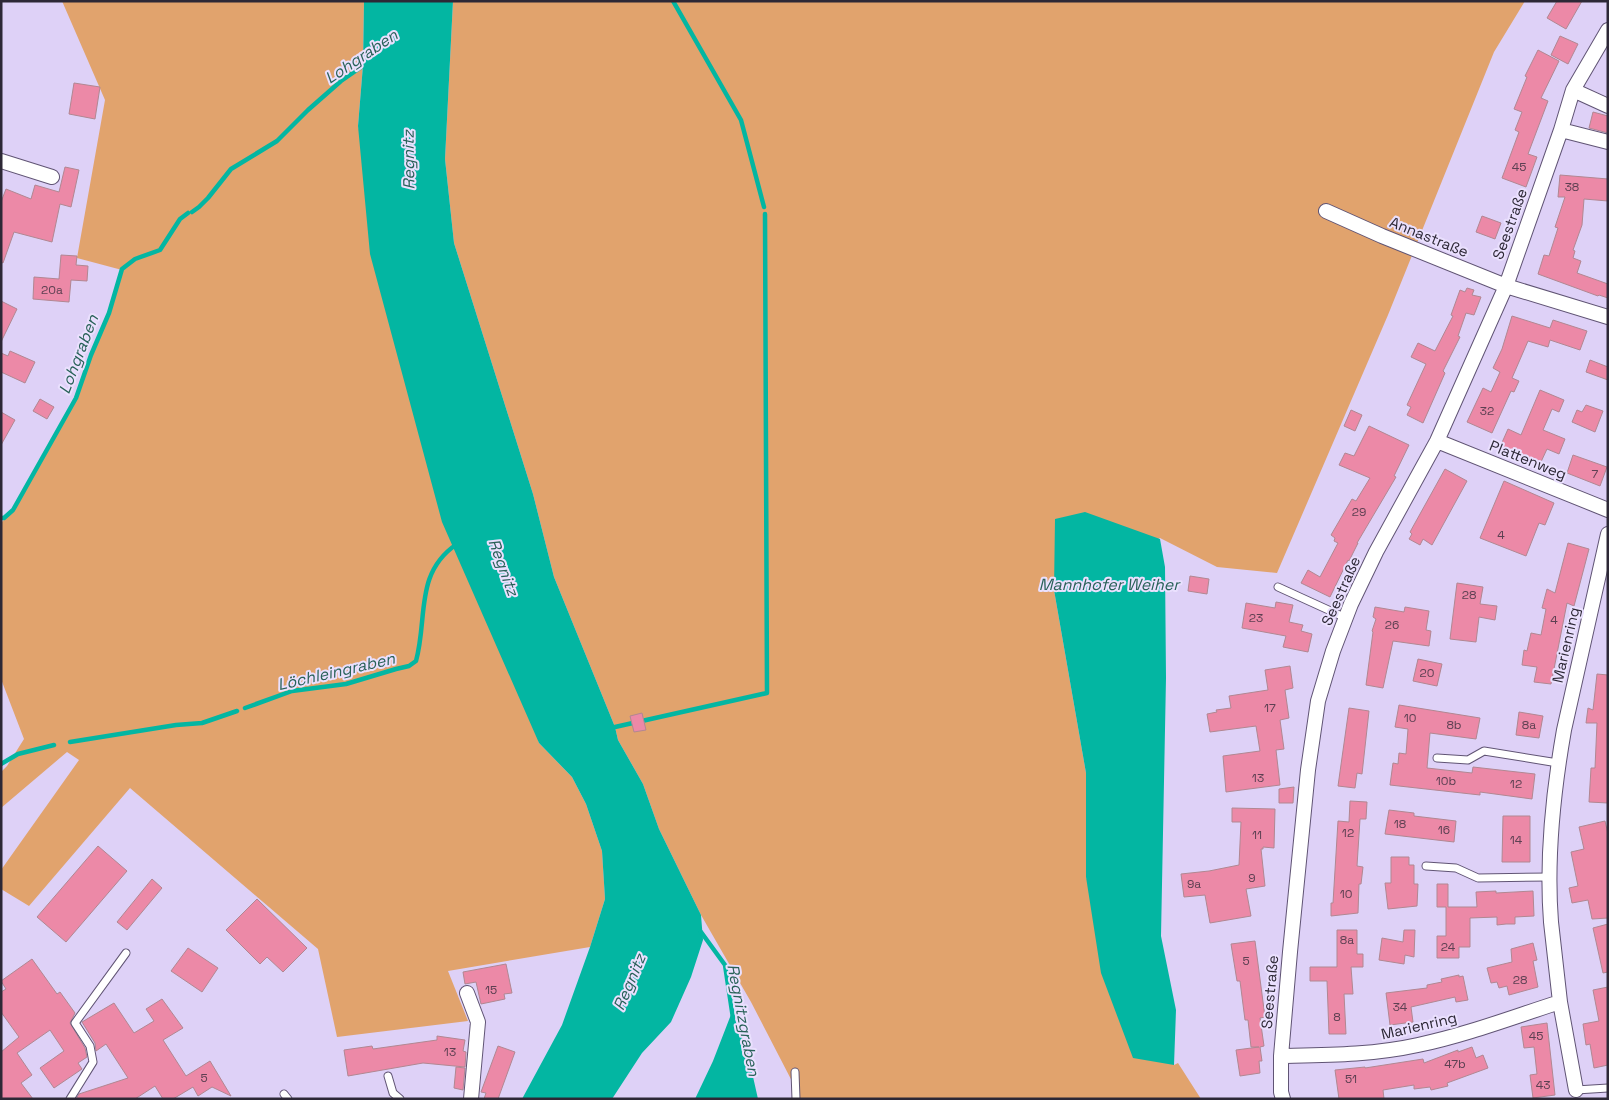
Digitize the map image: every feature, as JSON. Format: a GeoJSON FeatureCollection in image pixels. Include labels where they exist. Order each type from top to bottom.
{"type":"FeatureCollection","features":[{"type":"Feature","properties":{"kind":"street","name":"Seestraße"},"geometry":{"type":"LineString","coordinates":[[1283,1099],[1281,1092],[1281,1056],[1309,761],[1318,700],[1333,651],[1346,618],[1376,552],[1437,441],[1506,286],[1561,130],[1573,90],[1608,30]]}},
{"type":"Feature","properties":{"kind":"street"},"geometry":{"type":"LineString","coordinates":[[1573,90],[1608,106]]}},
{"type":"Feature","properties":{"kind":"street"},"geometry":{"type":"LineString","coordinates":[[1561,130],[1608,142]]}},
{"type":"Feature","properties":{"kind":"street"},"geometry":{"type":"LineString","coordinates":[[1,161],[52,177]]}},
{"type":"Feature","properties":{"kind":"street","name":"Annastraße"},"geometry":{"type":"LineString","coordinates":[[1326,211],[1382,236],[1506,286],[1608,317]]}},
{"type":"Feature","properties":{"kind":"street","name":"Plattenweg"},"geometry":{"type":"LineString","coordinates":[[1437,441],[1608,510]]}},
{"type":"Feature","properties":{"kind":"street","name":"Marienring"},"geometry":{"type":"LineString","coordinates":[[1576,1090],[1560,1002],[1551,920],[1552,813],[1564,730],[1608,534]]}},
{"type":"Feature","properties":{"kind":"street"},"geometry":{"type":"LineString","coordinates":[[467,993],[478,1022],[471,1099]]}},
{"type":"Feature","properties":{"kind":"street","name":"Marienring"},"geometry":{"type":"LineString","coordinates":[[1281,1056],[1375,1052],[1418,1045],[1491,1025],[1560,1002]]}},
{"type":"Feature","properties":{"kind":"lane"},"geometry":{"type":"LineString","coordinates":[[1278,587],[1346,618]]}},
{"type":"Feature","properties":{"kind":"lane"},"geometry":{"type":"LineString","coordinates":[[1437,758],[1468,760],[1484,751],[1558,763]]}},
{"type":"Feature","properties":{"kind":"lane"},"geometry":{"type":"LineString","coordinates":[[1426,866],[1456,868],[1478,878],[1550,877]]}},
{"type":"Feature","properties":{"kind":"lane"},"geometry":{"type":"LineString","coordinates":[[70,1099],[93,1062],[90,1046],[75,1023],[126,953]]}},
{"type":"Feature","properties":{"kind":"lane"},"geometry":{"type":"LineString","coordinates":[[796,1072],[796,1099]]}},
{"type":"Feature","properties":{"kind":"lane"},"geometry":{"type":"LineString","coordinates":[[388,1076],[393,1093],[400,1099]]}},
{"type":"Feature","properties":{"kind":"lane"},"geometry":{"type":"LineString","coordinates":[[1576,1090],[1608,1088]]}},
{"type":"Feature","properties":{"kind":"shaded area"},"geometry":{"type":"Polygon","coordinates":[[[62,1],[364,1],[363,65],[358,126],[539,743],[572,777],[586,804],[602,851],[605,899],[590,947],[448,971],[468,1021],[337,1037],[318,949],[130,788],[29,906],[1,889],[1,870],[79,760],[67,752],[1,808],[1,772],[24,739],[1,679],[1,523],[13,510],[76,398],[91,355],[109,313],[122,270],[77,258],[105,100],[62,1]]]}},
{"type":"Feature","properties":{"kind":"shaded area"},"geometry":{"type":"Polygon","coordinates":[[[453,1],[1525,1],[1494,52],[1388,315],[1277,573],[1217,567],[1160,538],[1054,590],[1086,773],[1086,877],[1174,1065],[1178,1063],[1201,1099],[793,1099],[795,1087],[751,1002],[701,915],[659,829],[643,784],[618,740],[615,727],[554,577],[533,494],[454,243],[445,159],[453,1]]]}},
{"type":"Feature","properties":{"kind":"water","name":"Regnitz"},"geometry":{"type":"Polygon","coordinates":[[[364,1],[453,1],[445,159],[454,243],[533,494],[554,577],[615,727],[618,740],[643,784],[659,829],[701,915],[703,940],[691,977],[671,1022],[642,1053],[612,1099],[522,1099],[562,1025],[590,947],[605,899],[602,851],[586,804],[572,777],[539,743],[442,522],[370,254],[358,126],[363,65],[364,1]]]}},
{"type":"Feature","properties":{"kind":"water","name":"Mannhofer Weiher"},"geometry":{"type":"Polygon","coordinates":[[[1085,512],[1160,539],[1165,567],[1166,678],[1161,936],[1176,1010],[1174,1065],[1133,1058],[1101,973],[1086,877],[1086,773],[1054,590],[1055,519],[1085,512]]]}},
{"type":"Feature","properties":{"kind":"water"},"geometry":{"type":"Polygon","coordinates":[[[732,1012],[747,1050],[758,1099],[695,1099],[713,1061],[732,1012]]]}},
{"type":"Feature","properties":{"kind":"building"},"geometry":{"type":"Polygon","coordinates":[[[1557,1],[1582,1],[1566,29],[1547,18],[1557,1]]]}},
{"type":"Feature","properties":{"kind":"building"},"geometry":{"type":"Polygon","coordinates":[[[1560,36],[1578,44],[1568,64],[1551,55],[1560,36]]]}},
{"type":"Feature","properties":{"kind":"building"},"geometry":{"type":"Polygon","coordinates":[[[1538,50],[1559,61],[1541,98],[1548,101],[1528,154],[1537,157],[1526,187],[1502,178],[1519,132],[1515,130],[1522,112],[1514,109],[1527,77],[1525,76],[1538,50]]]}},
{"type":"Feature","properties":{"kind":"building"},"geometry":{"type":"Polygon","coordinates":[[[74,83],[100,87],[95,119],[69,114],[74,83]]]}},
{"type":"Feature","properties":{"kind":"building"},"geometry":{"type":"Polygon","coordinates":[[[1593,112],[1608,116],[1608,133],[1589,128],[1593,112]]]}},
{"type":"Feature","properties":{"kind":"building"},"geometry":{"type":"Polygon","coordinates":[[[65,167],[79,170],[71,207],[60,204],[52,242],[14,232],[3,263],[1,262],[1,202],[6,189],[31,199],[35,185],[59,192],[65,167]]]}},
{"type":"Feature","properties":{"kind":"building"},"geometry":{"type":"Polygon","coordinates":[[[1560,175],[1608,179],[1608,201],[1584,199],[1582,225],[1573,250],[1575,251],[1573,258],[1581,261],[1577,273],[1608,284],[1608,298],[1538,274],[1544,255],[1549,256],[1558,228],[1555,227],[1565,197],[1558,197],[1560,175]]]}},
{"type":"Feature","properties":{"kind":"building"},"geometry":{"type":"Polygon","coordinates":[[[1482,216],[1501,223],[1495,239],[1476,232],[1482,216]]]}},
{"type":"Feature","properties":{"kind":"building"},"geometry":{"type":"Polygon","coordinates":[[[61,255],[77,256],[76,265],[88,266],[87,281],[71,280],[69,302],[33,299],[34,277],[59,279],[61,255]]]}},
{"type":"Feature","properties":{"kind":"building"},"geometry":{"type":"Polygon","coordinates":[[[1467,288],[1474,290],[1472,295],[1481,297],[1474,315],[1466,313],[1458,336],[1460,337],[1443,371],[1445,373],[1423,423],[1407,415],[1411,407],[1407,405],[1426,364],[1411,357],[1418,343],[1435,351],[1453,316],[1451,315],[1460,290],[1465,292],[1467,288]]]}},
{"type":"Feature","properties":{"kind":"building"},"geometry":{"type":"Polygon","coordinates":[[[1,301],[17,309],[1,342],[1,301]]]}},
{"type":"Feature","properties":{"kind":"building"},"geometry":{"type":"Polygon","coordinates":[[[1512,316],[1550,328],[1553,320],[1587,331],[1580,350],[1550,340],[1548,347],[1528,341],[1512,378],[1519,381],[1514,392],[1511,391],[1492,433],[1467,422],[1483,388],[1491,392],[1500,372],[1493,368],[1502,349],[1512,316]]]}},
{"type":"Feature","properties":{"kind":"building"},"geometry":{"type":"Polygon","coordinates":[[[10,351],[35,362],[25,383],[1,372],[1,353],[8,356],[10,351]]]}},
{"type":"Feature","properties":{"kind":"building"},"geometry":{"type":"Polygon","coordinates":[[[1590,360],[1608,367],[1608,380],[1586,372],[1590,360]]]}},
{"type":"Feature","properties":{"kind":"building"},"geometry":{"type":"Polygon","coordinates":[[[1540,390],[1564,400],[1559,412],[1552,409],[1543,430],[1565,439],[1559,454],[1547,449],[1540,464],[1500,447],[1508,429],[1521,435],[1540,390]]]}},
{"type":"Feature","properties":{"kind":"building"},"geometry":{"type":"Polygon","coordinates":[[[40,399],[54,407],[47,419],[33,411],[40,399]]]}},
{"type":"Feature","properties":{"kind":"building"},"geometry":{"type":"Polygon","coordinates":[[[1586,405],[1603,411],[1595,432],[1572,422],[1577,410],[1582,412],[1586,405]]]}},
{"type":"Feature","properties":{"kind":"building"},"geometry":{"type":"Polygon","coordinates":[[[1351,410],[1362,415],[1355,431],[1344,426],[1351,410]]]}},
{"type":"Feature","properties":{"kind":"building"},"geometry":{"type":"Polygon","coordinates":[[[1,412],[15,420],[1,445],[1,412]]]}},
{"type":"Feature","properties":{"kind":"building"},"geometry":{"type":"Polygon","coordinates":[[[1369,426],[1409,445],[1394,476],[1396,477],[1357,543],[1330,597],[1301,583],[1308,570],[1320,577],[1338,543],[1334,541],[1335,538],[1331,535],[1352,499],[1356,501],[1370,478],[1339,465],[1345,453],[1354,456],[1369,426]]]}},
{"type":"Feature","properties":{"kind":"building"},"geometry":{"type":"Polygon","coordinates":[[[1573,455],[1607,467],[1600,486],[1567,473],[1573,455]]]}},
{"type":"Feature","properties":{"kind":"building"},"geometry":{"type":"Polygon","coordinates":[[[1445,469],[1467,481],[1432,545],[1423,539],[1420,545],[1409,539],[1412,534],[1410,532],[1445,469]]]}},
{"type":"Feature","properties":{"kind":"building"},"geometry":{"type":"Polygon","coordinates":[[[1504,481],[1554,503],[1545,525],[1539,523],[1526,556],[1480,538],[1504,481]]]}},
{"type":"Feature","properties":{"kind":"building"},"geometry":{"type":"Polygon","coordinates":[[[1568,543],[1589,549],[1574,606],[1567,603],[1551,684],[1534,682],[1537,667],[1522,665],[1524,650],[1527,651],[1531,633],[1541,635],[1546,609],[1542,608],[1547,589],[1555,593],[1568,543]]]}},
{"type":"Feature","properties":{"kind":"building"},"geometry":{"type":"Polygon","coordinates":[[[1190,576],[1209,579],[1207,594],[1188,591],[1190,576]]]}},
{"type":"Feature","properties":{"kind":"building"},"geometry":{"type":"Polygon","coordinates":[[[1457,583],[1483,587],[1480,604],[1497,606],[1495,620],[1479,617],[1476,642],[1450,639],[1457,583]]]}},
{"type":"Feature","properties":{"kind":"building"},"geometry":{"type":"Polygon","coordinates":[[[1276,602],[1293,605],[1289,622],[1303,625],[1301,631],[1312,634],[1308,652],[1283,647],[1286,636],[1242,628],[1246,603],[1275,608],[1276,602]]]}},
{"type":"Feature","properties":{"kind":"building"},"geometry":{"type":"Polygon","coordinates":[[[1375,607],[1404,612],[1405,607],[1429,611],[1426,630],[1431,631],[1429,646],[1393,641],[1383,688],[1366,685],[1372,631],[1376,619],[1373,617],[1375,607]]]}},
{"type":"Feature","properties":{"kind":"building"},"geometry":{"type":"Polygon","coordinates":[[[1418,659],[1442,664],[1437,686],[1413,681],[1418,659]]]}},
{"type":"Feature","properties":{"kind":"building"},"geometry":{"type":"Polygon","coordinates":[[[1290,666],[1293,688],[1285,690],[1289,718],[1280,720],[1284,749],[1276,750],[1280,785],[1226,792],[1223,756],[1260,751],[1256,726],[1210,732],[1207,714],[1217,712],[1216,710],[1231,708],[1229,696],[1268,690],[1265,670],[1290,666]]]}},
{"type":"Feature","properties":{"kind":"building"},"geometry":{"type":"Polygon","coordinates":[[[1597,674],[1608,675],[1608,803],[1589,802],[1591,768],[1595,768],[1597,723],[1586,723],[1588,708],[1593,710],[1597,674]]]}},
{"type":"Feature","properties":{"kind":"building"},"geometry":{"type":"Polygon","coordinates":[[[1399,705],[1480,718],[1476,739],[1430,733],[1427,768],[1472,773],[1473,767],[1535,774],[1532,799],[1480,792],[1480,795],[1390,785],[1393,763],[1398,764],[1399,753],[1406,754],[1408,729],[1395,727],[1399,705]]]}},
{"type":"Feature","properties":{"kind":"building"},"geometry":{"type":"Polygon","coordinates":[[[1349,708],[1369,711],[1362,774],[1357,773],[1355,788],[1338,786],[1349,708]]]}},
{"type":"Feature","properties":{"kind":"building"},"geometry":{"type":"Polygon","coordinates":[[[1519,712],[1543,716],[1539,738],[1516,735],[1519,712]]]}},
{"type":"Feature","properties":{"kind":"building"},"geometry":{"type":"Polygon","coordinates":[[[642,713],[646,730],[634,732],[630,716],[642,713]]]}},
{"type":"Feature","properties":{"kind":"building"},"geometry":{"type":"Polygon","coordinates":[[[1294,787],[1293,803],[1279,803],[1279,789],[1294,787]]]}},
{"type":"Feature","properties":{"kind":"building"},"geometry":{"type":"Polygon","coordinates":[[[1350,801],[1367,802],[1366,819],[1360,819],[1357,866],[1363,867],[1361,884],[1359,884],[1358,913],[1331,916],[1338,821],[1349,822],[1350,801]]]}},
{"type":"Feature","properties":{"kind":"building"},"geometry":{"type":"Polygon","coordinates":[[[1232,808],[1275,809],[1274,848],[1263,847],[1261,849],[1265,886],[1246,889],[1251,916],[1210,923],[1205,895],[1184,897],[1181,874],[1239,865],[1241,822],[1232,822],[1232,808]]]}},
{"type":"Feature","properties":{"kind":"building"},"geometry":{"type":"Polygon","coordinates":[[[1389,810],[1414,813],[1414,816],[1456,821],[1454,842],[1385,834],[1389,810]]]}},
{"type":"Feature","properties":{"kind":"building"},"geometry":{"type":"Polygon","coordinates":[[[1503,816],[1530,816],[1530,862],[1502,862],[1503,816]]]}},
{"type":"Feature","properties":{"kind":"building"},"geometry":{"type":"Polygon","coordinates":[[[1605,821],[1608,834],[1608,918],[1592,919],[1588,900],[1572,903],[1569,888],[1578,886],[1571,852],[1584,849],[1579,827],[1605,821]]]}},
{"type":"Feature","properties":{"kind":"building"},"geometry":{"type":"Polygon","coordinates":[[[98,846],[127,871],[66,942],[37,917],[98,846]]]}},
{"type":"Feature","properties":{"kind":"building"},"geometry":{"type":"Polygon","coordinates":[[[1391,857],[1409,857],[1409,865],[1414,865],[1414,884],[1418,884],[1417,906],[1388,909],[1385,883],[1391,883],[1391,857]]]}},
{"type":"Feature","properties":{"kind":"building"},"geometry":{"type":"Polygon","coordinates":[[[152,879],[162,888],[127,930],[117,922],[152,879]]]}},
{"type":"Feature","properties":{"kind":"building"},"geometry":{"type":"Polygon","coordinates":[[[1437,884],[1448,884],[1448,907],[1477,907],[1476,892],[1533,891],[1534,916],[1515,917],[1515,924],[1497,925],[1497,917],[1470,918],[1470,947],[1459,947],[1459,958],[1437,958],[1437,936],[1446,936],[1446,907],[1437,907],[1437,884]]]}},
{"type":"Feature","properties":{"kind":"building"},"geometry":{"type":"Polygon","coordinates":[[[257,899],[307,948],[283,972],[267,957],[260,964],[226,930],[257,899]]]}},
{"type":"Feature","properties":{"kind":"building"},"geometry":{"type":"Polygon","coordinates":[[[1608,924],[1608,972],[1603,973],[1593,928],[1608,924]]]}},
{"type":"Feature","properties":{"kind":"building"},"geometry":{"type":"Polygon","coordinates":[[[1337,930],[1357,930],[1357,954],[1363,954],[1363,967],[1351,967],[1353,994],[1344,994],[1346,1034],[1329,1034],[1327,981],[1310,981],[1310,967],[1337,967],[1337,930]]]}},
{"type":"Feature","properties":{"kind":"building"},"geometry":{"type":"Polygon","coordinates":[[[1404,930],[1415,930],[1414,957],[1405,955],[1404,964],[1379,960],[1382,938],[1403,942],[1404,930]]]}},
{"type":"Feature","properties":{"kind":"building"},"geometry":{"type":"Polygon","coordinates":[[[1255,941],[1265,1017],[1260,1018],[1264,1046],[1260,1047],[1262,1061],[1259,1061],[1260,1073],[1240,1076],[1236,1050],[1259,1047],[1251,1047],[1248,1020],[1245,1020],[1240,981],[1237,981],[1231,944],[1255,941]]]}},
{"type":"Feature","properties":{"kind":"building"},"geometry":{"type":"Polygon","coordinates":[[[1533,943],[1537,960],[1533,961],[1538,987],[1509,995],[1507,986],[1499,988],[1497,982],[1491,983],[1487,968],[1512,962],[1511,949],[1533,943]]]}},
{"type":"Feature","properties":{"kind":"building"},"geometry":{"type":"Polygon","coordinates":[[[188,948],[218,968],[202,992],[171,971],[188,948]]]}},
{"type":"Feature","properties":{"kind":"building"},"geometry":{"type":"Polygon","coordinates":[[[32,959],[57,994],[60,992],[75,1013],[70,1023],[85,1048],[87,1057],[78,1063],[82,1069],[54,1088],[40,1068],[64,1051],[50,1030],[17,1053],[32,1075],[21,1083],[33,1099],[1,1099],[1,1052],[19,1037],[1,1012],[1,992],[6,989],[1,981],[32,959]]]}},
{"type":"Feature","properties":{"kind":"building"},"geometry":{"type":"Polygon","coordinates":[[[506,964],[512,993],[504,994],[505,999],[481,1004],[476,982],[465,984],[463,972],[506,964]]]}},
{"type":"Feature","properties":{"kind":"building"},"geometry":{"type":"Polygon","coordinates":[[[1459,975],[1459,977],[1463,976],[1468,1000],[1456,1002],[1455,997],[1411,1007],[1413,1022],[1390,1025],[1386,993],[1427,988],[1427,985],[1442,982],[1441,979],[1459,975]]]}},
{"type":"Feature","properties":{"kind":"building"},"geometry":{"type":"Polygon","coordinates":[[[1608,987],[1608,1065],[1594,1068],[1590,1044],[1586,1045],[1583,1024],[1599,1021],[1593,990],[1608,987]]]}},
{"type":"Feature","properties":{"kind":"building"},"geometry":{"type":"Polygon","coordinates":[[[162,999],[183,1028],[163,1040],[186,1076],[210,1061],[231,1096],[212,1087],[198,1096],[193,1087],[173,1099],[163,1099],[155,1086],[135,1099],[76,1099],[79,1094],[128,1078],[106,1044],[96,1051],[95,1043],[82,1022],[114,1003],[134,1033],[154,1021],[146,1009],[162,999]]]}},
{"type":"Feature","properties":{"kind":"building"},"geometry":{"type":"Polygon","coordinates":[[[1547,1023],[1555,1095],[1533,1098],[1530,1075],[1537,1074],[1534,1047],[1524,1048],[1521,1027],[1547,1023]]]}},
{"type":"Feature","properties":{"kind":"building"},"geometry":{"type":"Polygon","coordinates":[[[437,1036],[465,1040],[463,1051],[466,1052],[465,1067],[423,1063],[348,1076],[344,1050],[372,1046],[373,1049],[437,1040],[437,1036]]]}},
{"type":"Feature","properties":{"kind":"building"},"geometry":{"type":"Polygon","coordinates":[[[498,1046],[515,1052],[498,1099],[484,1099],[486,1093],[481,1092],[498,1046]]]}},
{"type":"Feature","properties":{"kind":"building"},"geometry":{"type":"Polygon","coordinates":[[[1472,1047],[1476,1058],[1483,1055],[1488,1068],[1447,1083],[1448,1086],[1431,1090],[1430,1087],[1414,1089],[1414,1085],[1383,1090],[1384,1099],[1339,1099],[1335,1070],[1365,1068],[1423,1059],[1424,1063],[1458,1050],[1458,1052],[1472,1047]]]}},
{"type":"Feature","properties":{"kind":"building"},"geometry":{"type":"Polygon","coordinates":[[[456,1067],[465,1068],[463,1090],[454,1088],[456,1067]]]}},
{"type":"Feature","properties":{"kind":"waterway"},"geometry":{"type":"LineString","coordinates":[[673,1],[741,120],[764,207]]}},
{"type":"Feature","properties":{"kind":"waterway","name":"Lohgraben"},"geometry":{"type":"LineString","coordinates":[[192,212],[208,198],[231,169],[277,141],[341,81],[367,63]]}},
{"type":"Feature","properties":{"kind":"waterway","name":"Lohgraben"},"geometry":{"type":"LineString","coordinates":[[1,518],[4,518],[13,510],[76,398],[91,355],[109,313],[122,269],[135,259],[160,250],[180,219],[188,213]]}},
{"type":"Feature","properties":{"kind":"waterway"},"geometry":{"type":"LineString","coordinates":[[615,727],[767,693],[765,214]]}},
{"type":"Feature","properties":{"kind":"waterway","name":"Löchleingraben"},"geometry":{"type":"LineString","coordinates":[[245,708],[292,691],[346,684],[409,666],[416,661],[428,582],[434,568],[443,556],[457,544]]}},
{"type":"Feature","properties":{"kind":"waterway","name":"Löchleingraben"},"geometry":{"type":"LineString","coordinates":[[70,742],[176,725],[202,723],[237,711]]}},
{"type":"Feature","properties":{"kind":"waterway","name":"Löchleingraben"},"geometry":{"type":"LineString","coordinates":[[1,764],[18,754],[54,745]]}},
{"type":"Feature","properties":{"kind":"waterway","name":"Regnitzgraben"},"geometry":{"type":"LineString","coordinates":[[701,932],[725,965],[733,1018]]}}]}
